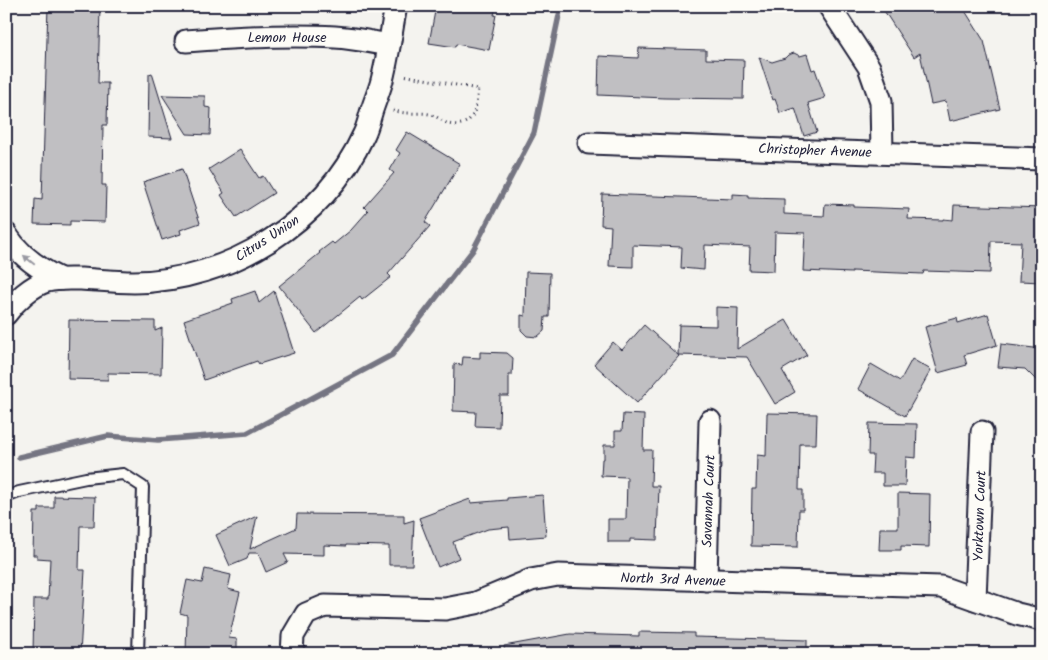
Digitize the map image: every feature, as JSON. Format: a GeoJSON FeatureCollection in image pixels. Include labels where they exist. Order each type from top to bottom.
{"type":"FeatureCollection","features":[{"type":"Feature","properties":{"kind":"street","name":"Citrus Union"},"geometry":{"type":"LineString","coordinates":[[6,314],[11,306],[24,294],[46,281],[60,278],[133,282],[162,280],[195,274],[228,262],[257,248],[289,227],[323,196],[343,171],[364,134],[381,84],[396,6]]}},
{"type":"Feature","properties":{"kind":"street"},"geometry":{"type":"LineString","coordinates":[[829,6],[869,67],[881,101],[882,152]]}},
{"type":"Feature","properties":{"kind":"street","name":"Lemon House"},"geometry":{"type":"LineString","coordinates":[[186,41],[250,36],[299,35],[338,37],[388,44]]}},
{"type":"Feature","properties":{"kind":"street","name":"Christopher Avenue"},"geometry":{"type":"LineString","coordinates":[[589,143],[1042,159]]}},
{"type":"Feature","properties":{"kind":"street","name":"Citrus Union"},"geometry":{"type":"LineString","coordinates":[[6,234],[29,260],[48,273],[60,278]]}},
{"type":"Feature","properties":{"kind":"street","name":"Savannah Court"},"geometry":{"type":"LineString","coordinates":[[706,580],[710,421]]}},
{"type":"Feature","properties":{"kind":"street","name":"Yorktown Court"},"geometry":{"type":"LineString","coordinates":[[975,599],[982,432]]}},
{"type":"Feature","properties":{"kind":"street","name":"North 3rd Avenue"},"geometry":{"type":"LineString","coordinates":[[292,654],[293,636],[306,614],[325,606],[445,609],[476,603],[531,580],[558,575],[941,587],[1017,614],[1042,620]]}},
{"type":"Feature","properties":{"kind":"lane"},"geometry":{"type":"LineString","coordinates":[[6,497],[19,492],[86,478],[123,474],[143,487],[138,654]]}},
{"type":"Feature","properties":{"kind":"path"},"geometry":{"type":"LineString","coordinates":[[393,110],[433,115],[449,124],[456,125],[468,121],[473,116],[475,109],[478,89],[402,75]]}},
{"type":"Feature","properties":{"kind":"building"},"geometry":{"type":"Polygon","coordinates":[[[48,6],[100,6],[98,83],[108,83],[107,125],[103,125],[102,185],[106,185],[105,222],[70,221],[70,225],[34,224],[35,199],[42,200],[48,6]]]}},
{"type":"Feature","properties":{"kind":"building"},"geometry":{"type":"Polygon","coordinates":[[[436,6],[496,6],[489,50],[456,44],[455,47],[429,43],[436,6]]]}},
{"type":"Feature","properties":{"kind":"building"},"geometry":{"type":"Polygon","coordinates":[[[881,6],[962,6],[984,41],[1000,109],[950,121],[946,101],[931,104],[920,53],[914,57],[881,6]]]}},
{"type":"Feature","properties":{"kind":"building"},"geometry":{"type":"Polygon","coordinates":[[[639,48],[706,50],[706,59],[744,60],[743,99],[598,95],[599,56],[638,58],[639,48]]]}},
{"type":"Feature","properties":{"kind":"building"},"geometry":{"type":"Polygon","coordinates":[[[794,53],[800,56],[807,54],[812,70],[815,69],[825,98],[808,103],[817,132],[804,136],[795,108],[780,113],[775,99],[773,100],[759,57],[772,62],[794,53]]]}},
{"type":"Feature","properties":{"kind":"building"},"geometry":{"type":"Polygon","coordinates":[[[152,73],[172,138],[148,137],[149,74],[152,73]]]}},
{"type":"Feature","properties":{"kind":"building"},"geometry":{"type":"Polygon","coordinates":[[[162,95],[205,96],[205,107],[211,108],[210,135],[187,134],[162,95]]]}},
{"type":"Feature","properties":{"kind":"building"},"geometry":{"type":"Polygon","coordinates":[[[407,132],[460,164],[425,222],[430,226],[388,274],[391,277],[362,300],[360,297],[316,333],[279,286],[319,252],[332,242],[334,244],[351,230],[368,211],[364,207],[394,173],[390,170],[400,153],[396,150],[407,132]]]}},
{"type":"Feature","properties":{"kind":"building"},"geometry":{"type":"Polygon","coordinates":[[[240,149],[259,178],[263,176],[274,193],[236,217],[221,195],[224,193],[209,169],[240,149]]]}},
{"type":"Feature","properties":{"kind":"building"},"geometry":{"type":"Polygon","coordinates":[[[182,169],[200,223],[180,230],[181,234],[162,240],[143,182],[182,169]]]}},
{"type":"Feature","properties":{"kind":"building"},"geometry":{"type":"Polygon","coordinates":[[[602,194],[733,199],[733,194],[748,195],[748,198],[784,199],[784,214],[824,216],[825,204],[854,205],[854,207],[909,209],[908,219],[953,220],[954,205],[1042,208],[1042,282],[1019,281],[1021,242],[991,241],[990,273],[924,271],[923,274],[803,271],[805,233],[775,232],[774,271],[749,270],[750,247],[705,245],[704,270],[681,268],[682,247],[633,245],[633,267],[609,266],[611,226],[601,225],[602,194]]]}},
{"type":"Feature","properties":{"kind":"building"},"geometry":{"type":"Polygon","coordinates":[[[526,272],[550,273],[549,317],[545,317],[544,331],[537,337],[527,336],[521,330],[521,315],[525,316],[526,272]]]}},
{"type":"Feature","properties":{"kind":"building"},"geometry":{"type":"Polygon","coordinates":[[[255,291],[259,303],[274,291],[294,353],[259,364],[257,361],[204,380],[184,320],[233,303],[232,299],[255,291]]]}},
{"type":"Feature","properties":{"kind":"building"},"geometry":{"type":"Polygon","coordinates":[[[716,307],[738,308],[737,349],[786,320],[807,355],[782,370],[795,392],[775,404],[747,357],[678,355],[679,325],[716,326],[716,307]]]}},
{"type":"Feature","properties":{"kind":"building"},"geometry":{"type":"Polygon","coordinates":[[[988,314],[997,345],[964,355],[967,365],[938,373],[925,327],[957,318],[958,323],[988,314]]]}},
{"type":"Feature","properties":{"kind":"building"},"geometry":{"type":"Polygon","coordinates":[[[69,320],[155,321],[155,331],[162,328],[161,374],[108,373],[108,380],[68,379],[69,320]]]}},
{"type":"Feature","properties":{"kind":"building"},"geometry":{"type":"Polygon","coordinates":[[[644,325],[679,356],[637,403],[594,364],[613,342],[622,350],[644,325]]]}},
{"type":"Feature","properties":{"kind":"building"},"geometry":{"type":"Polygon","coordinates":[[[1001,344],[1042,349],[1042,386],[1025,369],[998,367],[1001,344]]]}},
{"type":"Feature","properties":{"kind":"building"},"geometry":{"type":"Polygon","coordinates":[[[480,352],[507,353],[513,358],[512,375],[509,375],[509,396],[500,396],[499,427],[475,426],[476,412],[453,411],[454,364],[462,365],[463,357],[480,358],[480,352]]]}},
{"type":"Feature","properties":{"kind":"building"},"geometry":{"type":"Polygon","coordinates":[[[912,359],[931,370],[905,416],[858,389],[871,364],[900,381],[912,359]]]}},
{"type":"Feature","properties":{"kind":"building"},"geometry":{"type":"Polygon","coordinates":[[[767,413],[817,414],[816,444],[800,444],[799,490],[803,490],[803,510],[799,510],[798,547],[751,546],[752,489],[756,489],[757,455],[766,456],[767,413]]]}},
{"type":"Feature","properties":{"kind":"building"},"geometry":{"type":"Polygon","coordinates":[[[623,414],[644,415],[643,450],[652,450],[651,486],[659,486],[657,540],[630,539],[630,542],[608,542],[608,519],[626,519],[627,477],[601,476],[602,459],[604,459],[604,445],[615,445],[615,431],[622,431],[623,414]]]}},
{"type":"Feature","properties":{"kind":"building"},"geometry":{"type":"Polygon","coordinates":[[[869,423],[917,424],[916,458],[906,457],[905,486],[883,486],[883,473],[872,473],[873,455],[868,455],[869,423]]]}},
{"type":"Feature","properties":{"kind":"building"},"geometry":{"type":"Polygon","coordinates":[[[898,493],[930,494],[929,547],[901,546],[901,550],[879,550],[880,528],[898,528],[898,493]]]}},
{"type":"Feature","properties":{"kind":"building"},"geometry":{"type":"Polygon","coordinates":[[[543,495],[546,536],[510,539],[509,527],[488,529],[453,542],[459,558],[438,567],[419,518],[470,499],[471,503],[543,495]]]}},
{"type":"Feature","properties":{"kind":"building"},"geometry":{"type":"Polygon","coordinates":[[[54,496],[95,497],[94,526],[80,526],[79,570],[85,570],[80,654],[33,654],[34,599],[48,599],[50,559],[37,558],[37,555],[33,555],[34,512],[39,512],[39,508],[54,508],[54,496]]]}},
{"type":"Feature","properties":{"kind":"building"},"geometry":{"type":"Polygon","coordinates":[[[297,514],[404,515],[404,523],[414,520],[412,565],[389,565],[389,546],[324,545],[324,555],[284,554],[288,562],[266,572],[258,553],[249,553],[247,559],[230,566],[216,535],[257,516],[250,549],[296,528],[297,514]]]}},
{"type":"Feature","properties":{"kind":"building"},"geometry":{"type":"Polygon","coordinates":[[[205,569],[231,575],[228,589],[240,592],[229,638],[237,639],[237,654],[186,654],[187,615],[180,613],[187,580],[202,583],[205,569]]]}},
{"type":"Feature","properties":{"kind":"building"},"geometry":{"type":"Polygon","coordinates":[[[639,632],[694,633],[694,637],[807,640],[807,654],[505,654],[504,646],[570,634],[639,636],[639,632]]]}},
{"type":"Feature","properties":{"kind":"waterway"},"geometry":{"type":"LineString","coordinates":[[19,457],[108,436],[158,440],[247,433],[392,355],[473,250],[534,133],[561,6]]}}]}
